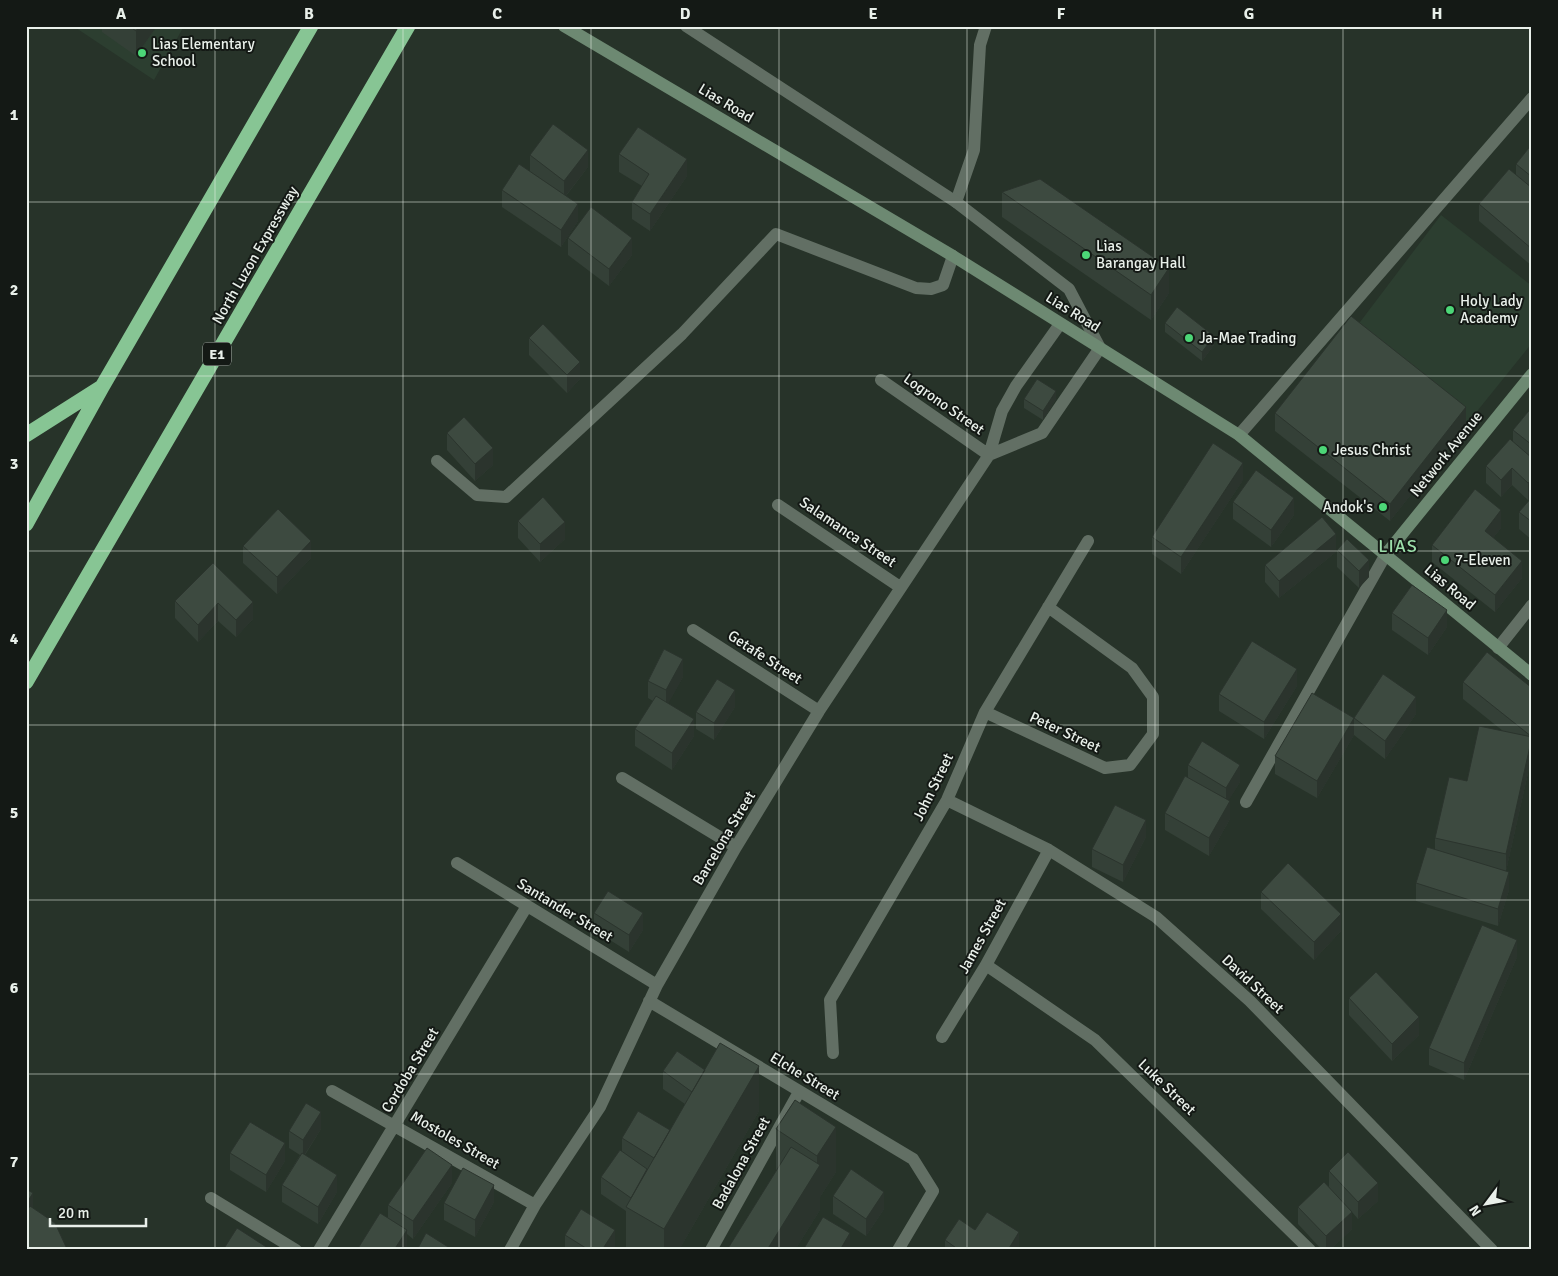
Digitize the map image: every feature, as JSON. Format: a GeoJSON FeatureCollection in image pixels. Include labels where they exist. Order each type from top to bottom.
{"type":"FeatureCollection","features":[{"type":"Feature","properties":{"kind":"highway"},"geometry":{"type":"LineString","coordinates":[[26,524],[102,388],[311,26]]}},
{"type":"Feature","properties":{"kind":"highway","name":"North Luzon Expressway"},"geometry":{"type":"LineString","coordinates":[[26,682],[408,26]]}},
{"type":"Feature","properties":{"kind":"highway"},"geometry":{"type":"LineString","coordinates":[[26,434],[102,388]]}},
{"type":"Feature","properties":{"kind":"main road","name":"Lias Road"},"geometry":{"type":"LineString","coordinates":[[564,26],[953,256],[1239,435],[1532,675]]}},
{"type":"Feature","properties":{"kind":"main road","name":"Network Avenue"},"geometry":{"type":"LineString","coordinates":[[1386,554],[1532,374]]}},
{"type":"Feature","properties":{"kind":"street"},"geometry":{"type":"LineString","coordinates":[[686,26],[956,202],[1069,289],[1100,348],[1042,433],[989,455]]}},
{"type":"Feature","properties":{"kind":"street"},"geometry":{"type":"LineString","coordinates":[[956,202],[974,150],[980,45],[986,26]]}},
{"type":"Feature","properties":{"kind":"street"},"geometry":{"type":"LineString","coordinates":[[1239,435],[1532,98]]}},
{"type":"Feature","properties":{"kind":"street"},"geometry":{"type":"LineString","coordinates":[[437,461],[477,495],[506,497],[682,334],[776,234],[916,288],[931,289],[943,285],[953,256]]}},
{"type":"Feature","properties":{"kind":"street","name":"Barcelona Street"},"geometry":{"type":"LineString","coordinates":[[510,1250],[535,1205],[600,1107],[657,985],[736,847],[819,711],[989,455],[1007,402],[1016,386],[1060,324]]}},
{"type":"Feature","properties":{"kind":"street","name":"Logrono Street"},"geometry":{"type":"LineString","coordinates":[[881,380],[989,455]]}},
{"type":"Feature","properties":{"kind":"street","name":"Salamanca Street"},"geometry":{"type":"LineString","coordinates":[[778,504],[900,587]]}},
{"type":"Feature","properties":{"kind":"street","name":"John Street"},"geometry":{"type":"LineString","coordinates":[[833,1053],[830,1000],[947,800],[985,712],[1088,541]]}},
{"type":"Feature","properties":{"kind":"street"},"geometry":{"type":"LineString","coordinates":[[1246,802],[1386,554]]}},
{"type":"Feature","properties":{"kind":"street"},"geometry":{"type":"LineString","coordinates":[[1498,648],[1532,605]]}},
{"type":"Feature","properties":{"kind":"street","name":"Peter Street"},"geometry":{"type":"LineString","coordinates":[[985,712],[1105,768],[1130,765],[1153,734],[1153,697],[1132,668],[1048,607]]}},
{"type":"Feature","properties":{"kind":"street","name":"Getafe Street"},"geometry":{"type":"LineString","coordinates":[[693,630],[819,711]]}},
{"type":"Feature","properties":{"kind":"street"},"geometry":{"type":"LineString","coordinates":[[622,778],[736,847]]}},
{"type":"Feature","properties":{"kind":"street","name":"David Street"},"geometry":{"type":"LineString","coordinates":[[947,800],[1048,850],[1156,917],[1250,1001],[1492,1250]]}},
{"type":"Feature","properties":{"kind":"street","name":"James Street"},"geometry":{"type":"LineString","coordinates":[[942,1037],[986,965],[1048,850]]}},
{"type":"Feature","properties":{"kind":"street","name":"Santander Street"},"geometry":{"type":"LineString","coordinates":[[457,864],[657,985]]}},
{"type":"Feature","properties":{"kind":"street","name":"Cordoba Street"},"geometry":{"type":"LineString","coordinates":[[319,1250],[396,1126],[527,906]]}},
{"type":"Feature","properties":{"kind":"street","name":"Luke Street"},"geometry":{"type":"LineString","coordinates":[[986,965],[1095,1040],[1310,1250]]}},
{"type":"Feature","properties":{"kind":"street","name":"Elche Street"},"geometry":{"type":"LineString","coordinates":[[649,1001],[913,1159],[933,1190],[898,1250]]}},
{"type":"Feature","properties":{"kind":"street","name":"Mostoles Street"},"geometry":{"type":"LineString","coordinates":[[332,1091],[535,1205]]}},
{"type":"Feature","properties":{"kind":"street","name":"Badalona Street"},"geometry":{"type":"LineString","coordinates":[[711,1250],[799,1092]]}},
{"type":"Feature","properties":{"kind":"street"},"geometry":{"type":"LineString","coordinates":[[211,1198],[296,1250]]}},
{"type":"Feature","properties":{"kind":"shaded area","name":"Lias Elementary School"},"geometry":{"type":"Polygon","coordinates":[[[73,26],[184,26],[154,80],[73,26]]]}},
{"type":"Feature","properties":{"kind":"shaded area","name":"Holy Lady Academy"},"geometry":{"type":"Polygon","coordinates":[[[1441,215],[1532,286],[1532,343],[1466,425],[1351,334],[1441,215]]]}},
{"type":"Feature","properties":{"kind":"building"},"geometry":{"type":"Polygon","coordinates":[[[129,26],[139,26],[136,31],[129,26]]]}},
{"type":"Feature","properties":{"kind":"building"},"geometry":{"type":"Polygon","coordinates":[[[553,124],[588,150],[564,181],[530,155],[553,124]]]}},
{"type":"Feature","properties":{"kind":"building"},"geometry":{"type":"Polygon","coordinates":[[[638,127],[687,159],[650,214],[632,202],[649,174],[619,154],[638,127]]]}},
{"type":"Feature","properties":{"kind":"building"},"geometry":{"type":"Polygon","coordinates":[[[1532,144],[1532,177],[1516,164],[1532,144]]]}},
{"type":"Feature","properties":{"kind":"building"},"geometry":{"type":"Polygon","coordinates":[[[519,164],[578,204],[561,230],[502,190],[519,164]]]}},
{"type":"Feature","properties":{"kind":"building"},"geometry":{"type":"Polygon","coordinates":[[[1509,169],[1532,188],[1532,249],[1479,204],[1509,169]]]}},
{"type":"Feature","properties":{"kind":"building"},"geometry":{"type":"Polygon","coordinates":[[[1040,179],[1169,268],[1151,295],[1002,192],[1040,179]]]}},
{"type":"Feature","properties":{"kind":"building"},"geometry":{"type":"Polygon","coordinates":[[[591,207],[632,238],[609,269],[568,238],[591,207]]]}},
{"type":"Feature","properties":{"kind":"building"},"geometry":{"type":"Polygon","coordinates":[[[1177,307],[1214,336],[1202,352],[1165,323],[1177,307]]]}},
{"type":"Feature","properties":{"kind":"building"},"geometry":{"type":"Polygon","coordinates":[[[1351,316],[1466,407],[1390,504],[1275,413],[1351,316]]]}},
{"type":"Feature","properties":{"kind":"building"},"geometry":{"type":"Polygon","coordinates":[[[543,324],[580,362],[567,375],[529,338],[543,324]]]}},
{"type":"Feature","properties":{"kind":"building"},"geometry":{"type":"Polygon","coordinates":[[[1037,379],[1056,391],[1043,411],[1024,399],[1037,379]]]}},
{"type":"Feature","properties":{"kind":"building"},"geometry":{"type":"Polygon","coordinates":[[[1532,407],[1532,445],[1513,430],[1532,407]]]}},
{"type":"Feature","properties":{"kind":"building"},"geometry":{"type":"Polygon","coordinates":[[[464,417],[493,448],[475,464],[447,433],[464,417]]]}},
{"type":"Feature","properties":{"kind":"building"},"geometry":{"type":"Polygon","coordinates":[[[1510,439],[1532,458],[1532,479],[1528,483],[1512,468],[1501,480],[1486,466],[1510,439]]]}},
{"type":"Feature","properties":{"kind":"building"},"geometry":{"type":"Polygon","coordinates":[[[1213,443],[1243,463],[1181,557],[1152,537],[1213,443]]]}},
{"type":"Feature","properties":{"kind":"building"},"geometry":{"type":"Polygon","coordinates":[[[1256,470],[1294,498],[1271,530],[1233,502],[1256,470]]]}},
{"type":"Feature","properties":{"kind":"building"},"geometry":{"type":"Polygon","coordinates":[[[1475,489],[1501,510],[1485,531],[1522,561],[1495,595],[1432,545],[1475,489]]]}},
{"type":"Feature","properties":{"kind":"building"},"geometry":{"type":"Polygon","coordinates":[[[543,497],[565,522],[540,544],[518,521],[543,497]]]}},
{"type":"Feature","properties":{"kind":"building"},"geometry":{"type":"Polygon","coordinates":[[[1532,497],[1532,522],[1519,512],[1532,497]]]}},
{"type":"Feature","properties":{"kind":"building"},"geometry":{"type":"Polygon","coordinates":[[[278,509],[311,541],[277,577],[243,546],[278,509]]]}},
{"type":"Feature","properties":{"kind":"building"},"geometry":{"type":"Polygon","coordinates":[[[1322,517],[1336,534],[1279,581],[1265,565],[1322,517]]]}},
{"type":"Feature","properties":{"kind":"building"},"geometry":{"type":"Polygon","coordinates":[[[1347,539],[1369,560],[1359,571],[1337,550],[1347,539]]]}},
{"type":"Feature","properties":{"kind":"building"},"geometry":{"type":"Polygon","coordinates":[[[213,563],[253,602],[236,620],[218,603],[198,625],[175,601],[213,563]]]}},
{"type":"Feature","properties":{"kind":"building"},"geometry":{"type":"Polygon","coordinates":[[[1412,585],[1447,610],[1428,638],[1392,613],[1412,585]]]}},
{"type":"Feature","properties":{"kind":"building"},"geometry":{"type":"Polygon","coordinates":[[[1252,641],[1297,669],[1264,722],[1219,694],[1252,641]]]}},
{"type":"Feature","properties":{"kind":"building"},"geometry":{"type":"Polygon","coordinates":[[[664,649],[683,659],[666,690],[648,681],[664,649]]]}},
{"type":"Feature","properties":{"kind":"building"},"geometry":{"type":"Polygon","coordinates":[[[1487,652],[1532,688],[1532,737],[1463,682],[1487,652]]]}},
{"type":"Feature","properties":{"kind":"building"},"geometry":{"type":"Polygon","coordinates":[[[1383,674],[1416,697],[1385,741],[1354,718],[1383,674]]]}},
{"type":"Feature","properties":{"kind":"building"},"geometry":{"type":"Polygon","coordinates":[[[717,679],[735,690],[714,723],[696,712],[717,679]]]}},
{"type":"Feature","properties":{"kind":"building"},"geometry":{"type":"Polygon","coordinates":[[[1312,693],[1354,718],[1317,781],[1275,756],[1312,693]]]}},
{"type":"Feature","properties":{"kind":"building"},"geometry":{"type":"Polygon","coordinates":[[[656,696],[694,719],[672,753],[635,729],[656,696]]]}},
{"type":"Feature","properties":{"kind":"building"},"geometry":{"type":"Polygon","coordinates":[[[1479,726],[1532,737],[1506,854],[1435,838],[1449,777],[1467,781],[1479,726]]]}},
{"type":"Feature","properties":{"kind":"building"},"geometry":{"type":"Polygon","coordinates":[[[1202,741],[1240,765],[1226,788],[1188,765],[1202,741]]]}},
{"type":"Feature","properties":{"kind":"building"},"geometry":{"type":"Polygon","coordinates":[[[1185,776],[1230,801],[1209,838],[1165,813],[1185,776]]]}},
{"type":"Feature","properties":{"kind":"building"},"geometry":{"type":"Polygon","coordinates":[[[1115,805],[1146,820],[1123,865],[1092,849],[1115,805]]]}},
{"type":"Feature","properties":{"kind":"building"},"geometry":{"type":"Polygon","coordinates":[[[1427,847],[1509,872],[1498,909],[1416,883],[1427,847]]]}},
{"type":"Feature","properties":{"kind":"building"},"geometry":{"type":"Polygon","coordinates":[[[1288,863],[1341,914],[1314,942],[1261,892],[1288,863]]]}},
{"type":"Feature","properties":{"kind":"building"},"geometry":{"type":"Polygon","coordinates":[[[608,891],[643,913],[629,935],[594,913],[608,891]]]}},
{"type":"Feature","properties":{"kind":"building"},"geometry":{"type":"Polygon","coordinates":[[[1482,925],[1517,940],[1464,1063],[1429,1048],[1482,925]]]}},
{"type":"Feature","properties":{"kind":"building"},"geometry":{"type":"Polygon","coordinates":[[[1376,972],[1419,1017],[1392,1044],[1349,998],[1376,972]]]}},
{"type":"Feature","properties":{"kind":"building"},"geometry":{"type":"Polygon","coordinates":[[[720,1043],[759,1066],[664,1229],[626,1207],[720,1043]]]}},
{"type":"Feature","properties":{"kind":"building"},"geometry":{"type":"Polygon","coordinates":[[[677,1051],[705,1070],[692,1092],[663,1071],[677,1051]]]}},
{"type":"Feature","properties":{"kind":"building"},"geometry":{"type":"Polygon","coordinates":[[[795,1100],[836,1127],[817,1156],[776,1129],[795,1100]]]}},
{"type":"Feature","properties":{"kind":"building"},"geometry":{"type":"Polygon","coordinates":[[[306,1103],[321,1112],[303,1140],[289,1131],[306,1103]]]}},
{"type":"Feature","properties":{"kind":"building"},"geometry":{"type":"Polygon","coordinates":[[[638,1111],[670,1130],[654,1158],[622,1138],[638,1111]]]}},
{"type":"Feature","properties":{"kind":"building"},"geometry":{"type":"Polygon","coordinates":[[[250,1122],[285,1143],[266,1175],[230,1153],[250,1122]]]}},
{"type":"Feature","properties":{"kind":"building"},"geometry":{"type":"Polygon","coordinates":[[[791,1147],[820,1165],[767,1250],[727,1250],[791,1147]]]}},
{"type":"Feature","properties":{"kind":"building"},"geometry":{"type":"Polygon","coordinates":[[[427,1148],[452,1165],[413,1221],[388,1205],[427,1148]]]}},
{"type":"Feature","properties":{"kind":"building"},"geometry":{"type":"Polygon","coordinates":[[[620,1150],[647,1169],[631,1198],[601,1177],[620,1150]]]}},
{"type":"Feature","properties":{"kind":"building"},"geometry":{"type":"Polygon","coordinates":[[[1348,1152],[1378,1183],[1358,1202],[1329,1171],[1348,1152]]]}},
{"type":"Feature","properties":{"kind":"building"},"geometry":{"type":"Polygon","coordinates":[[[302,1153],[337,1175],[318,1207],[282,1185],[302,1153]]]}},
{"type":"Feature","properties":{"kind":"building"},"geometry":{"type":"Polygon","coordinates":[[[463,1168],[494,1185],[475,1220],[444,1203],[463,1168]]]}},
{"type":"Feature","properties":{"kind":"building"},"geometry":{"type":"Polygon","coordinates":[[[851,1169],[884,1192],[866,1219],[833,1196],[851,1169]]]}},
{"type":"Feature","properties":{"kind":"building"},"geometry":{"type":"Polygon","coordinates":[[[1324,1182],[1352,1212],[1326,1236],[1298,1207],[1324,1182]]]}},
{"type":"Feature","properties":{"kind":"building"},"geometry":{"type":"Polygon","coordinates":[[[26,1189],[33,1193],[26,1204],[26,1189]]]}},
{"type":"Feature","properties":{"kind":"building"},"geometry":{"type":"Polygon","coordinates":[[[30,1206],[55,1223],[66,1250],[26,1250],[26,1212],[30,1206]]]}},
{"type":"Feature","properties":{"kind":"building"},"geometry":{"type":"Polygon","coordinates":[[[581,1209],[615,1230],[602,1250],[589,1250],[565,1235],[581,1209]]]}},
{"type":"Feature","properties":{"kind":"building"},"geometry":{"type":"Polygon","coordinates":[[[987,1212],[1019,1232],[1008,1250],[959,1250],[945,1240],[959,1219],[975,1230],[987,1212]]]}},
{"type":"Feature","properties":{"kind":"building"},"geometry":{"type":"Polygon","coordinates":[[[380,1213],[407,1230],[394,1250],[357,1250],[380,1213]]]}},
{"type":"Feature","properties":{"kind":"building"},"geometry":{"type":"Polygon","coordinates":[[[823,1217],[850,1233],[840,1250],[803,1250],[823,1217]]]}},
{"type":"Feature","properties":{"kind":"building"},"geometry":{"type":"Polygon","coordinates":[[[237,1228],[268,1248],[267,1250],[223,1250],[237,1228]]]}},
{"type":"Feature","properties":{"kind":"building"},"geometry":{"type":"Polygon","coordinates":[[[426,1233],[453,1250],[417,1250],[426,1233]]]}},
{"type":"Feature","properties":{"kind":"place","name":"Lias Elementary School"},"geometry":{"type":"Point","coordinates":[142,53]}},
{"type":"Feature","properties":{"kind":"place","name":"Lias Barangay Hall"},"geometry":{"type":"Point","coordinates":[1086,255]}},
{"type":"Feature","properties":{"kind":"place","name":"Holy Lady Academy"},"geometry":{"type":"Point","coordinates":[1450,310]}},
{"type":"Feature","properties":{"kind":"place","name":"Ja-Mae Trading"},"geometry":{"type":"Point","coordinates":[1189,338]}},
{"type":"Feature","properties":{"kind":"place","name":"Jesus Christ"},"geometry":{"type":"Point","coordinates":[1323,450]}},
{"type":"Feature","properties":{"kind":"place","name":"Andok's"},"geometry":{"type":"Point","coordinates":[1383,507]}},
{"type":"Feature","properties":{"kind":"place","name":"7-Eleven"},"geometry":{"type":"Point","coordinates":[1445,560]}},
{"type":"Feature","properties":{"kind":"district","name":"LIAS"},"geometry":{"type":"Point","coordinates":[1398,546]}}]}
